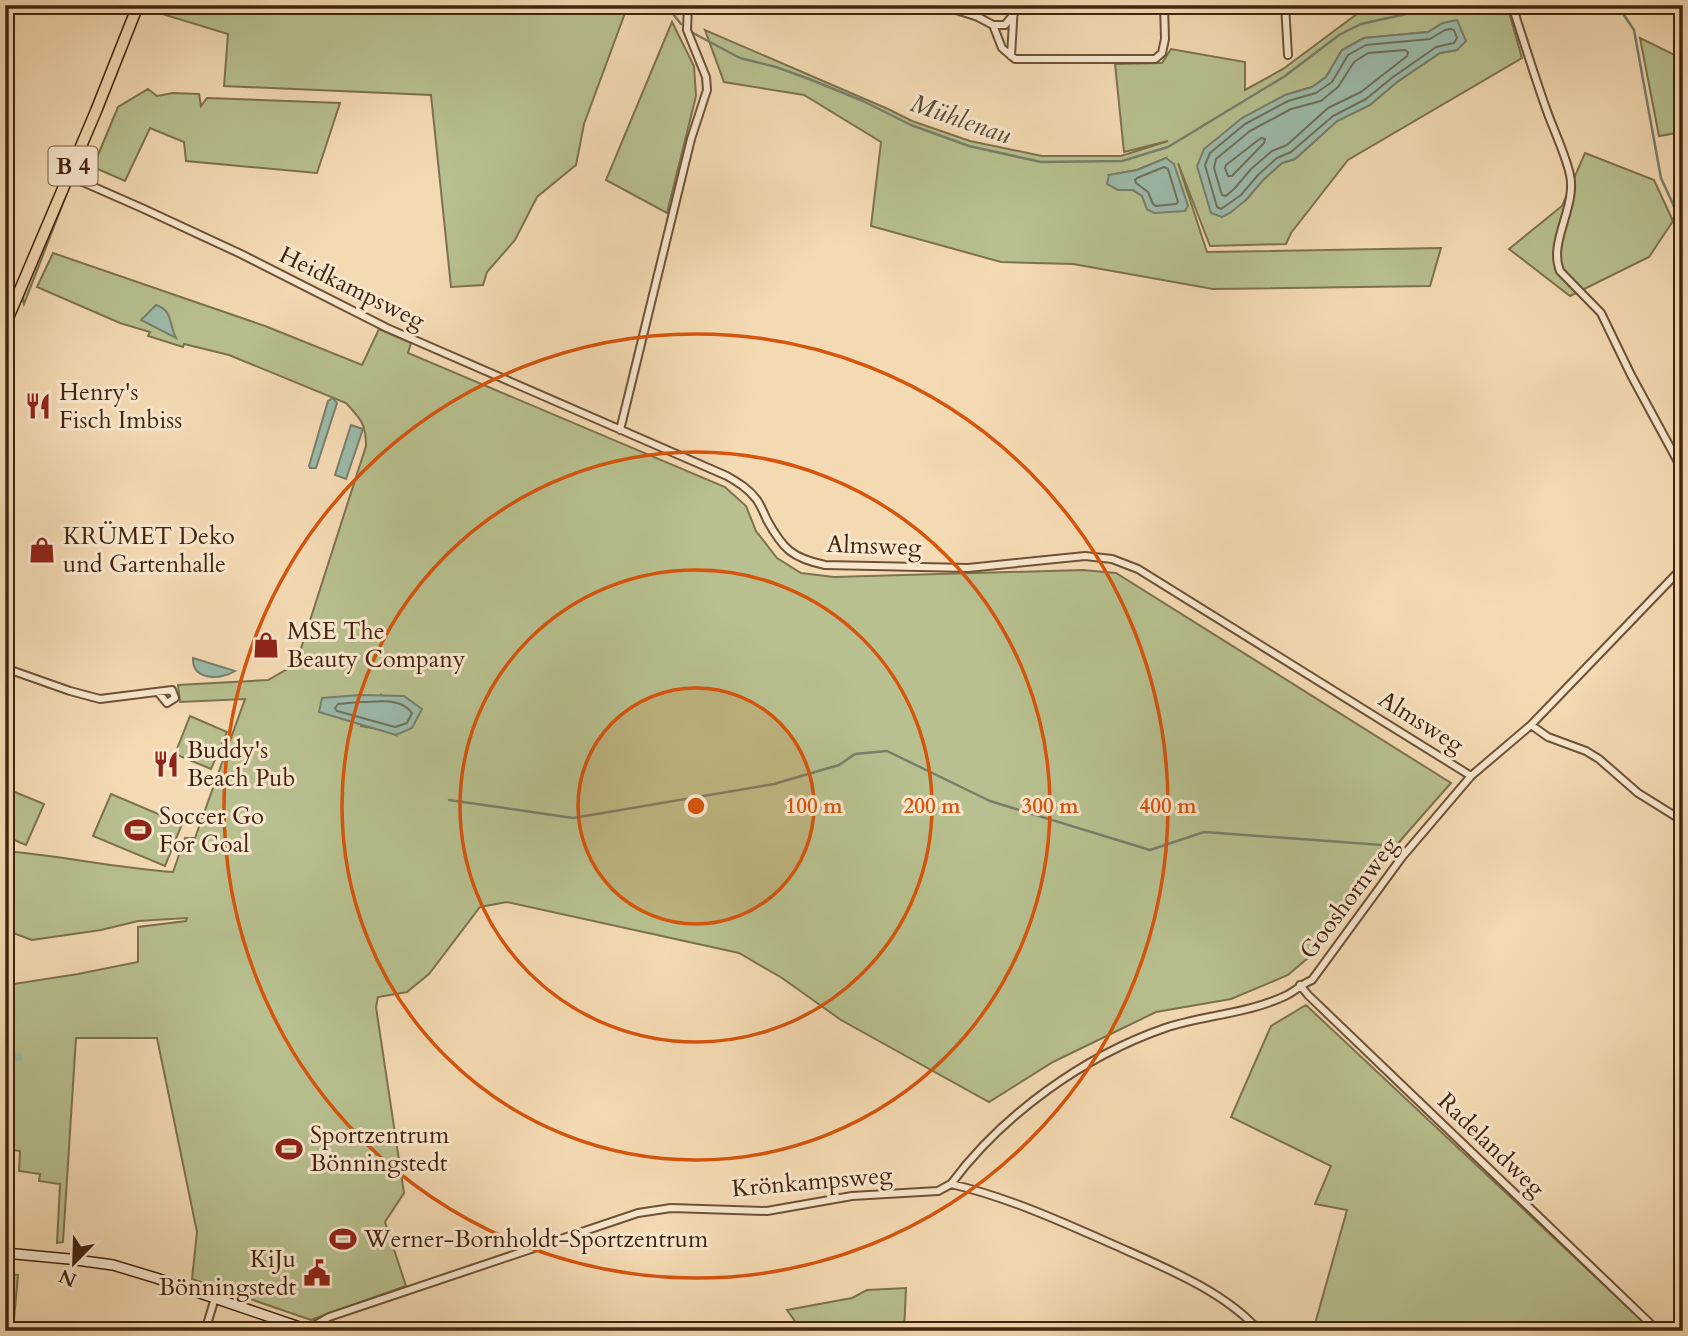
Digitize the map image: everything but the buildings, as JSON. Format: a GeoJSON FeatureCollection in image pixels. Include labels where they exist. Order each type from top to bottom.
{"type":"FeatureCollection","features":[{"type":"Feature","properties":{"kind":"main road","name":"B 4"},"geometry":{"type":"LineString","coordinates":[[5,325],[138,5]]}},
{"type":"Feature","properties":{"kind":"main road"},"geometry":{"type":"LineString","coordinates":[[5,1253],[113,1265],[312,1331]]}},
{"type":"Feature","properties":{"kind":"street"},"geometry":{"type":"LineString","coordinates":[[620,430],[691,139],[707,90],[706,77],[687,30],[688,5]]}},
{"type":"Feature","properties":{"kind":"street"},"geometry":{"type":"LineString","coordinates":[[941,5],[993,25],[1005,24],[1014,14]]}},
{"type":"Feature","properties":{"kind":"street"},"geometry":{"type":"LineString","coordinates":[[1011,56],[1014,5]]}},
{"type":"Feature","properties":{"kind":"street"},"geometry":{"type":"LineString","coordinates":[[993,25],[1002,48],[1015,59],[1155,59],[1163,53],[1164,5]]}},
{"type":"Feature","properties":{"kind":"street"},"geometry":{"type":"LineString","coordinates":[[1285,5],[1288,55]]}},
{"type":"Feature","properties":{"kind":"street"},"geometry":{"type":"LineString","coordinates":[[1513,5],[1570,175],[1571,192],[1560,237],[1557,264],[1560,271],[1601,313],[1683,471]]}},
{"type":"Feature","properties":{"kind":"street","name":"Heidkampsweg"},"geometry":{"type":"LineString","coordinates":[[69,176],[241,254],[383,327],[620,430]]}},
{"type":"Feature","properties":{"kind":"street","name":"Almsweg"},"geometry":{"type":"LineString","coordinates":[[620,430],[727,476],[745,487],[758,501],[777,539],[792,554],[807,561],[825,565],[968,568],[1085,556],[1112,559],[1138,569],[1471,776]]}},
{"type":"Feature","properties":{"kind":"street","name":"Gooshornweg"},"geometry":{"type":"LineString","coordinates":[[951,1184],[964,1166],[996,1134],[1059,1080],[1116,1048],[1166,1027],[1253,1007],[1286,996],[1312,979],[1402,857],[1471,776],[1531,725],[1683,567]]}},
{"type":"Feature","properties":{"kind":"street"},"geometry":{"type":"LineString","coordinates":[[5,668],[100,699],[158,692]]}},
{"type":"Feature","properties":{"kind":"street"},"geometry":{"type":"LineString","coordinates":[[1531,725],[1548,737],[1586,751],[1599,759],[1638,793],[1683,821]]}},
{"type":"Feature","properties":{"kind":"street","name":"Radelandweg"},"geometry":{"type":"LineString","coordinates":[[1300,985],[1658,1331]]}},
{"type":"Feature","properties":{"kind":"street","name":"Krönkampsweg"},"geometry":{"type":"LineString","coordinates":[[312,1331],[315,1325],[329,1317],[638,1213],[671,1208],[767,1211],[853,1196],[938,1191],[951,1184],[1002,1199],[1173,1272],[1244,1315],[1259,1331]]}},
{"type":"Feature","properties":{"kind":"street"},"geometry":{"type":"LineString","coordinates":[[205,1331],[218,1299]]}},
{"type":"Feature","properties":{"kind":"green space"},"geometry":{"type":"Polygon","coordinates":[[[152,5],[628,5],[584,124],[576,165],[537,197],[515,240],[487,272],[483,285],[451,287],[431,95],[224,86],[228,34],[149,10],[152,5]]]}},
{"type":"Feature","properties":{"kind":"green space"},"geometry":{"type":"Polygon","coordinates":[[[1403,5],[1507,5],[1522,58],[1348,160],[1291,233],[1286,244],[1210,246],[1178,163],[1207,252],[1441,248],[1430,286],[1213,289],[1073,264],[1001,262],[871,226],[881,142],[804,95],[724,82],[705,30],[912,121],[970,141],[1042,156],[1121,156],[1168,141],[1124,152],[1115,64],[1162,63],[1171,49],[1245,62],[1245,90],[1283,69],[1357,14],[1403,5]],[[1443,23],[1428,32],[1364,38],[1342,50],[1326,77],[1312,87],[1285,95],[1246,200],[1282,163],[1295,159],[1337,121],[1370,105],[1397,82],[1440,53],[1457,50],[1443,23]],[[1166,158],[1137,170],[1109,175],[1142,196],[1147,209],[1166,158]]]}},
{"type":"Feature","properties":{"kind":"green space"},"geometry":{"type":"Polygon","coordinates":[[[672,22],[694,66],[696,96],[667,213],[606,180],[672,22]]]}},
{"type":"Feature","properties":{"kind":"green space"},"geometry":{"type":"Polygon","coordinates":[[[1640,38],[1683,59],[1683,132],[1659,136],[1640,38]]]}},
{"type":"Feature","properties":{"kind":"green space"},"geometry":{"type":"Polygon","coordinates":[[[148,89],[157,96],[173,93],[199,94],[201,106],[207,98],[340,103],[317,173],[186,161],[184,142],[150,128],[125,181],[93,167],[118,107],[148,89]]]}},
{"type":"Feature","properties":{"kind":"green space"},"geometry":{"type":"Polygon","coordinates":[[[1585,153],[1654,180],[1673,221],[1649,257],[1570,296],[1509,249],[1562,206],[1585,153]]]}},
{"type":"Feature","properties":{"kind":"green space"},"geometry":{"type":"Polygon","coordinates":[[[69,188],[24,304],[22,296],[69,188]]]}},
{"type":"Feature","properties":{"kind":"green space"},"geometry":{"type":"Polygon","coordinates":[[[53,253],[265,326],[362,365],[379,329],[411,343],[408,353],[725,487],[746,506],[756,531],[777,558],[801,573],[834,577],[1083,570],[1116,573],[1451,783],[1337,918],[1308,958],[1288,975],[1231,999],[1156,1012],[1053,1062],[989,1102],[841,1020],[782,978],[739,953],[507,902],[480,907],[429,974],[407,992],[378,997],[376,1007],[404,1193],[385,1222],[406,1286],[311,1320],[192,1279],[197,1232],[157,1038],[76,1038],[63,1242],[57,1243],[60,1184],[39,1181],[40,1174],[19,1171],[20,1151],[5,1149],[7,985],[138,962],[138,927],[186,921],[187,918],[138,921],[101,930],[32,940],[5,930],[5,851],[173,872],[185,838],[195,838],[245,699],[180,702],[178,685],[268,680],[296,664],[366,446],[362,422],[346,403],[229,355],[184,344],[183,347],[148,336],[150,332],[120,323],[37,287],[53,253]],[[381,695],[361,726],[396,735],[381,695]]]}},
{"type":"Feature","properties":{"kind":"green space","name":"Soccer Go For Goal"},"geometry":{"type":"Polygon","coordinates":[[[190,716],[227,732],[211,769],[175,754],[190,716]]]}},
{"type":"Feature","properties":{"kind":"green space"},"geometry":{"type":"Polygon","coordinates":[[[5,788],[44,804],[26,845],[5,836],[5,788]]]}},
{"type":"Feature","properties":{"kind":"green space","name":"Soccer Go For Goal"},"geometry":{"type":"Polygon","coordinates":[[[111,794],[182,824],[165,866],[93,836],[111,794]]]}},
{"type":"Feature","properties":{"kind":"green space"},"geometry":{"type":"Polygon","coordinates":[[[1306,1005],[1653,1331],[1410,1331],[1411,1328],[1404,1324],[1402,1331],[1313,1331],[1347,1210],[1315,1204],[1331,1166],[1231,1117],[1271,1026],[1306,1005]]]}},
{"type":"Feature","properties":{"kind":"green space"},"geometry":{"type":"Polygon","coordinates":[[[5,1274],[18,1275],[13,1331],[5,1331],[5,1274]]]}},
{"type":"Feature","properties":{"kind":"green space"},"geometry":{"type":"Polygon","coordinates":[[[906,1288],[904,1331],[802,1331],[787,1310],[852,1298],[867,1290],[906,1288]]]}},
{"type":"Feature","properties":{"kind":"water"},"geometry":{"type":"Polygon","coordinates":[[[1457,20],[1466,41],[1457,50],[1440,53],[1397,82],[1370,105],[1337,121],[1295,159],[1282,163],[1230,213],[1222,217],[1211,213],[1197,166],[1204,149],[1242,118],[1285,95],[1312,87],[1326,77],[1342,50],[1364,38],[1428,32],[1443,23],[1457,20]]]}},
{"type":"Feature","properties":{"kind":"water"},"geometry":{"type":"Polygon","coordinates":[[[1166,158],[1174,164],[1188,206],[1185,211],[1154,213],[1147,209],[1142,196],[1133,190],[1118,190],[1107,184],[1109,175],[1137,170],[1166,158]]]}},
{"type":"Feature","properties":{"kind":"water"},"geometry":{"type":"Polygon","coordinates":[[[156,305],[168,314],[176,338],[141,320],[156,305]]]}},
{"type":"Feature","properties":{"kind":"water"},"geometry":{"type":"Polygon","coordinates":[[[333,398],[337,403],[316,468],[310,468],[328,401],[333,398]]]}},
{"type":"Feature","properties":{"kind":"water"},"geometry":{"type":"Polygon","coordinates":[[[351,425],[363,429],[346,479],[335,475],[351,425]]]}},
{"type":"Feature","properties":{"kind":"water"},"geometry":{"type":"Polygon","coordinates":[[[193,658],[235,671],[208,677],[197,671],[193,658]]]}},
{"type":"Feature","properties":{"kind":"water"},"geometry":{"type":"Polygon","coordinates":[[[404,696],[422,709],[412,728],[396,735],[319,712],[322,698],[404,696]]]}},
{"type":"Feature","properties":{"kind":"waterway","name":"Mühlenau"},"geometry":{"type":"LineString","coordinates":[[666,5],[681,24]]}},
{"type":"Feature","properties":{"kind":"waterway","name":"Mühlenau"},"geometry":{"type":"LineString","coordinates":[[693,33],[740,58],[809,79],[863,101],[911,125],[969,146],[1041,162],[1122,161],[1168,147],[1285,76],[1339,35],[1361,24],[1446,5]]}},
{"type":"Feature","properties":{"kind":"waterway","name":"Mühlenau"},"geometry":{"type":"LineString","coordinates":[[1614,5],[1634,30],[1661,178],[1683,226]]}},
{"type":"Feature","properties":{"kind":"waterway"},"geometry":{"type":"LineString","coordinates":[[449,800],[573,818],[774,784],[839,765],[855,754],[887,751],[990,801],[1150,850],[1204,832],[1382,845]]}},
{"type":"Feature","properties":{"kind":"waterway"},"geometry":{"type":"LineString","coordinates":[[5,1058],[19,1057]]}},
{"type":"Feature","properties":{"kind":"place","name":"Henry's Fisch Imbiss"},"geometry":{"type":"Point","coordinates":[38,406]}},
{"type":"Feature","properties":{"kind":"place","name":"KRÜMET Deko und Gartenhalle"},"geometry":{"type":"Point","coordinates":[42,550]}},
{"type":"Feature","properties":{"kind":"place","name":"MSE The Beauty Company"},"geometry":{"type":"Point","coordinates":[266,645]}},
{"type":"Feature","properties":{"kind":"place","name":"Buddy's Beach Pub"},"geometry":{"type":"Point","coordinates":[166,764]}},
{"type":"Feature","properties":{"kind":"place","name":"Soccer Go For Goal"},"geometry":{"type":"Point","coordinates":[138,830]}},
{"type":"Feature","properties":{"kind":"place","name":"Sportzentrum Bönningstedt"},"geometry":{"type":"Point","coordinates":[289,1149]}},
{"type":"Feature","properties":{"kind":"place","name":"Werner-Bornholdt-Sportzentrum"},"geometry":{"type":"Point","coordinates":[343,1239]}},
{"type":"Feature","properties":{"kind":"place","name":"KiJu Bönningstedt"},"geometry":{"type":"Point","coordinates":[317,1273]}}]}
